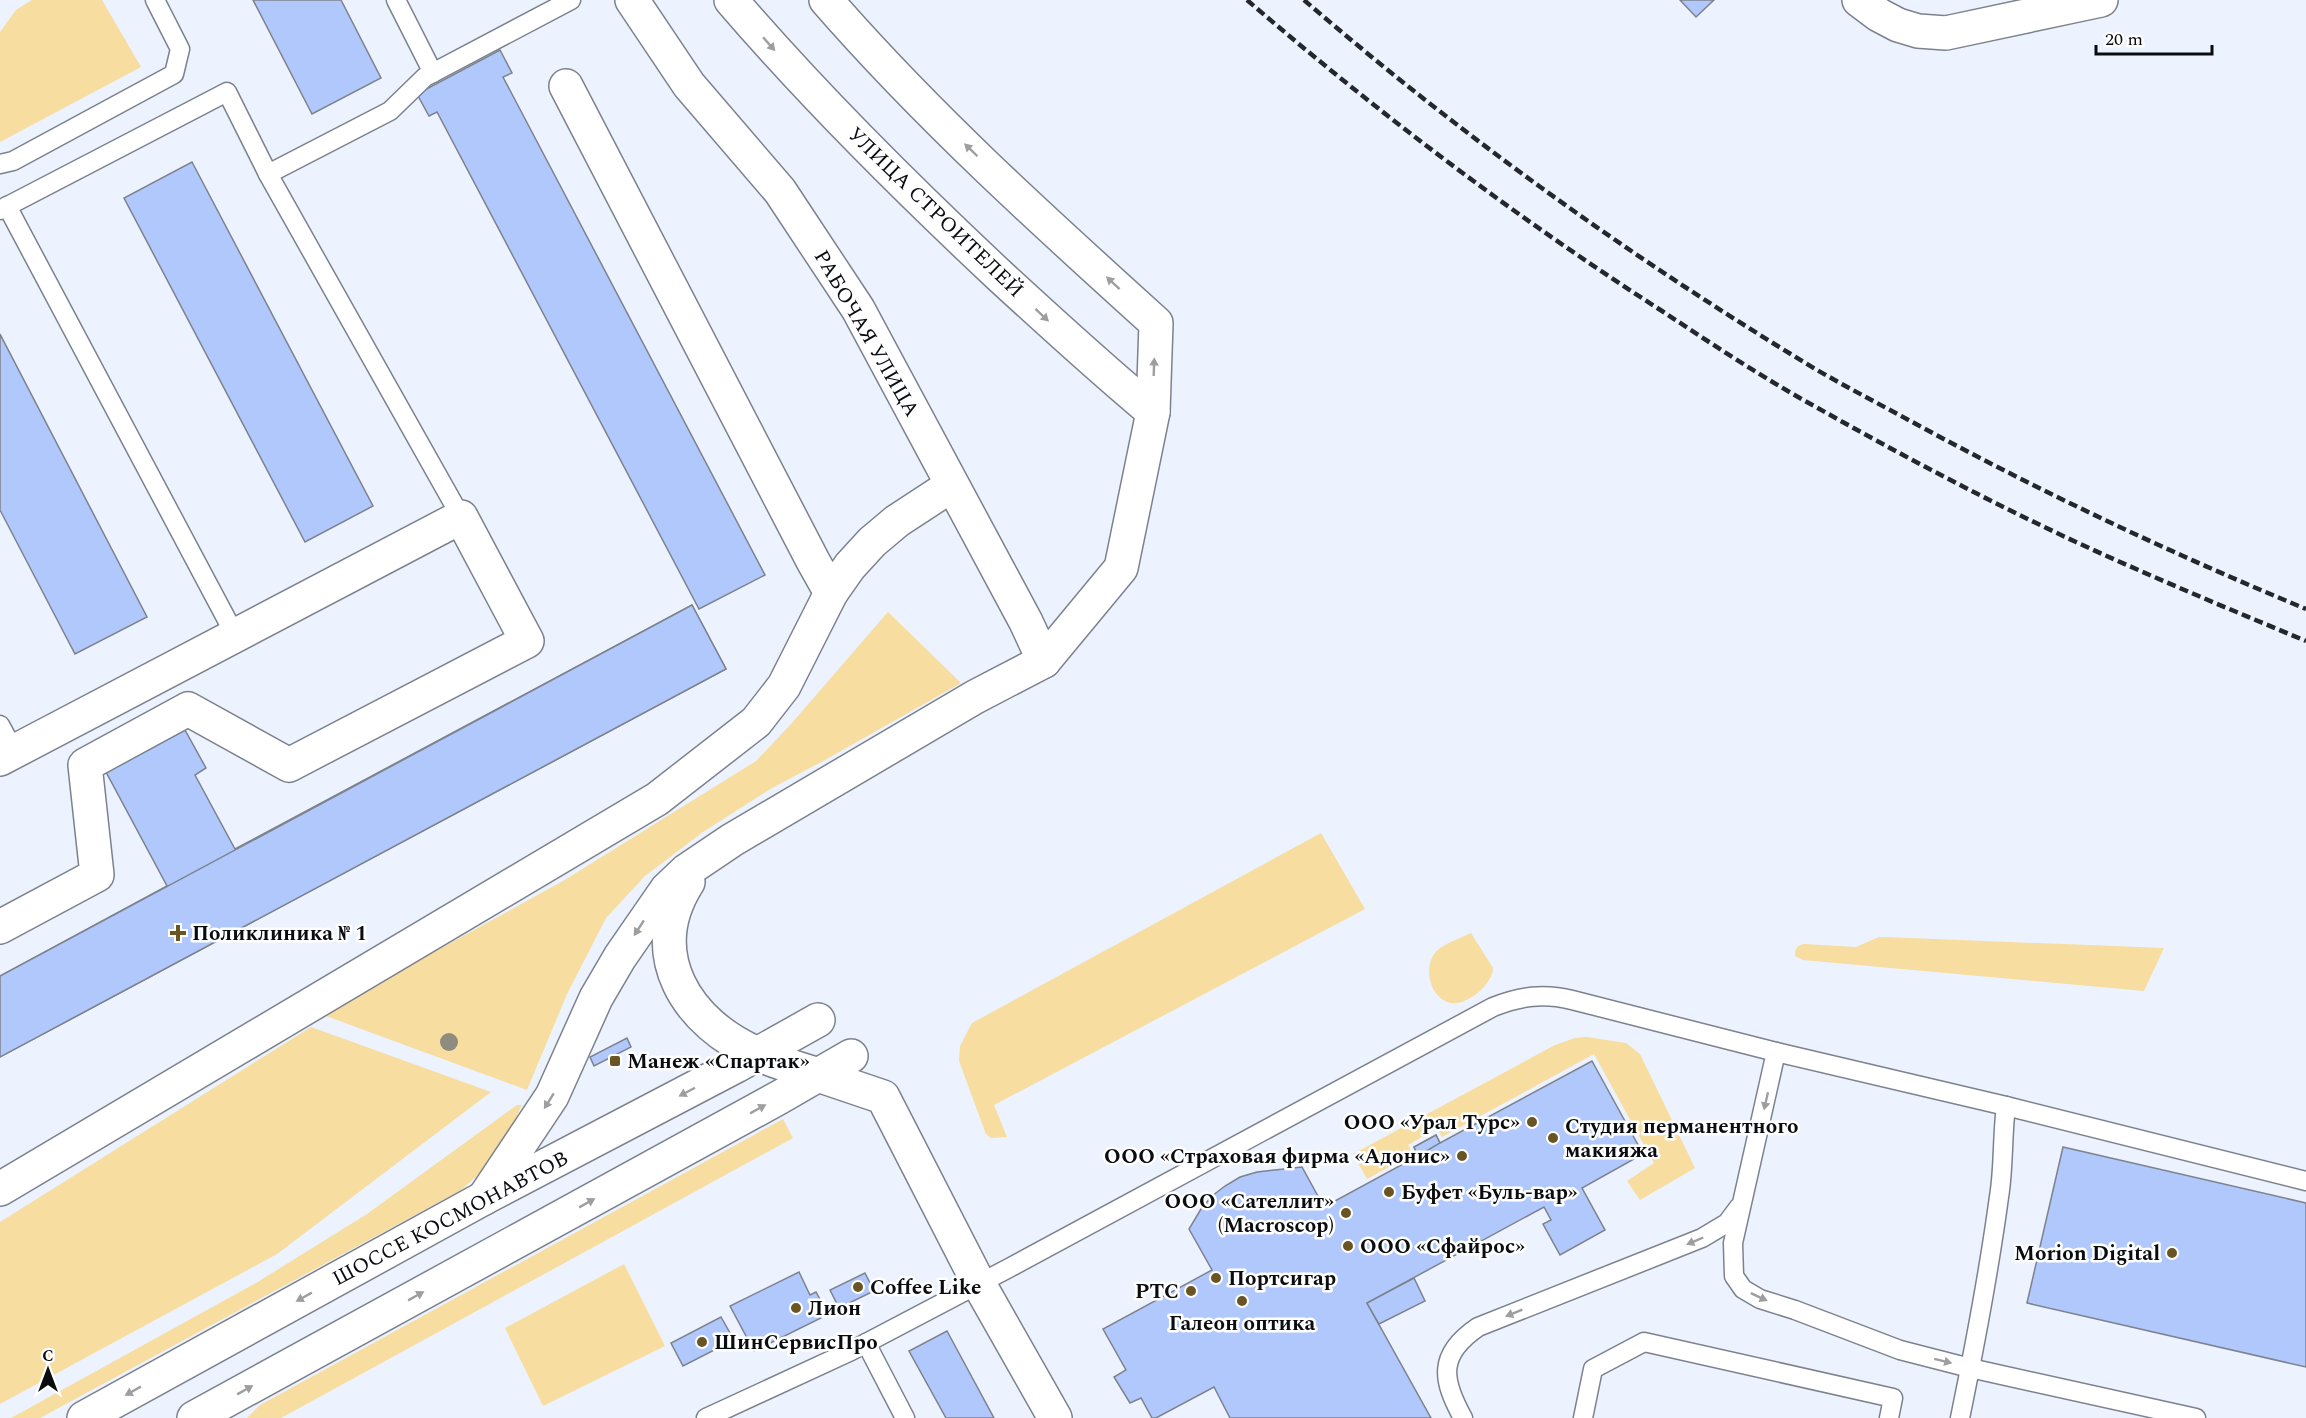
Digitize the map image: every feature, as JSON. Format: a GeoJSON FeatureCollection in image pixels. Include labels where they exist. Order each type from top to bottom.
{"type":"FeatureCollection","features":[{"type":"Feature","properties":{"kind":"street","name":"РАБОЧАЯ УЛИЦА"},"geometry":{"type":"LineString","coordinates":[[632,0],[689,85],[780,191],[851,299],[1026,622],[1044,661]]}},
{"type":"Feature","properties":{"kind":"street","name":"УЛИЦА СТРОИТЕЛЕЙ"},"geometry":{"type":"LineString","coordinates":[[731,0],[775,51],[878,160],[1095,364],[1153,411]]}},
{"type":"Feature","properties":{"kind":"street"},"geometry":{"type":"LineString","coordinates":[[484,1198],[552,1096],[596,998],[625,948],[667,889],[686,871],[732,840],[975,697],[1044,661],[1121,568],[1153,411],[1156,323],[1011,189],[890,70],[826,0]]}},
{"type":"Feature","properties":{"kind":"street"},"geometry":{"type":"LineString","coordinates":[[1859,0],[1879,15],[1898,25],[1918,32],[1947,33],[2101,0]]}},
{"type":"Feature","properties":{"kind":"street"},"geometry":{"type":"LineString","coordinates":[[566,86],[831,593]]}},
{"type":"Feature","properties":{"kind":"street"},"geometry":{"type":"LineString","coordinates":[[0,1189],[657,799],[756,722],[784,686],[831,593],[850,566],[897,521],[952,485]]}},
{"type":"Feature","properties":{"kind":"street"},"geometry":{"type":"LineString","coordinates":[[0,927],[97,875],[85,765],[188,709],[289,765],[528,641],[461,517],[235,635],[5,745]]}},
{"type":"Feature","properties":{"kind":"street"},"geometry":{"type":"LineString","coordinates":[[707,856],[685,887],[673,913],[668,942],[676,980],[691,1006],[722,1034],[757,1054],[883,1096],[979,1284],[1055,1418]]}},
{"type":"Feature","properties":{"kind":"street","name":"ШОССЕ КОСМОНАВТОВ"},"geometry":{"type":"LineString","coordinates":[[84,1418],[484,1198],[818,1020]]}},
{"type":"Feature","properties":{"kind":"street"},"geometry":{"type":"LineString","coordinates":[[194,1418],[851,1056]]}},
{"type":"Feature","properties":{"kind":"lane"},"geometry":{"type":"LineString","coordinates":[[0,164],[13,161],[174,74],[180,49],[155,0]]}},
{"type":"Feature","properties":{"kind":"lane"},"geometry":{"type":"LineString","coordinates":[[396,0],[433,72]]}},
{"type":"Feature","properties":{"kind":"lane"},"geometry":{"type":"LineString","coordinates":[[268,174],[390,111],[418,83],[433,72],[571,0]]}},
{"type":"Feature","properties":{"kind":"lane"},"geometry":{"type":"LineString","coordinates":[[235,635],[4,208],[227,92],[268,174],[461,517]]}},
{"type":"Feature","properties":{"kind":"lane"},"geometry":{"type":"LineString","coordinates":[[706,1418],[866,1343],[979,1284],[1493,1007],[1508,1000],[1531,996],[1556,996],[2306,1181]]}},
{"type":"Feature","properties":{"kind":"lane"},"geometry":{"type":"LineString","coordinates":[[1776,1052],[1740,1206],[1732,1260],[1734,1276],[1743,1289],[1760,1299],[1796,1310],[1900,1350],[1970,1368],[2196,1418]]}},
{"type":"Feature","properties":{"kind":"lane"},"geometry":{"type":"LineString","coordinates":[[1960,1418],[2000,1194],[2002,1132],[2007,1106]]}},
{"type":"Feature","properties":{"kind":"lane"},"geometry":{"type":"LineString","coordinates":[[1464,1418],[1450,1394],[1446,1379],[1447,1365],[1452,1354],[1467,1334],[1478,1327],[1702,1238],[1727,1223],[1740,1206]]}},
{"type":"Feature","properties":{"kind":"lane"},"geometry":{"type":"LineString","coordinates":[[1583,1418],[1593,1369],[1644,1342],[1893,1398],[1889,1418]]}},
{"type":"Feature","properties":{"kind":"lane"},"geometry":{"type":"LineString","coordinates":[[866,1343],[905,1418]]}},
{"type":"Feature","properties":{"kind":"shaded area"},"geometry":{"type":"Polygon","coordinates":[[[32,0],[102,0],[141,67],[0,142],[0,32],[16,10],[32,0]]]}},
{"type":"Feature","properties":{"kind":"shaded area"},"geometry":{"type":"Polygon","coordinates":[[[888,612],[961,683],[772,788],[703,832],[645,876],[606,918],[567,994],[527,1090],[326,1016],[403,969],[563,881],[756,761],[888,612]]]}},
{"type":"Feature","properties":{"kind":"shaded area"},"geometry":{"type":"Polygon","coordinates":[[[1321,833],[1365,909],[994,1105],[1007,1137],[991,1138],[986,1134],[959,1061],[960,1046],[972,1023],[1321,833]]]}},
{"type":"Feature","properties":{"kind":"shaded area"},"geometry":{"type":"Polygon","coordinates":[[[1471,933],[1493,968],[1492,974],[1478,993],[1464,1001],[1451,1003],[1438,996],[1434,989],[1429,974],[1431,959],[1442,947],[1471,933]]]}},
{"type":"Feature","properties":{"kind":"shaded area"},"geometry":{"type":"Polygon","coordinates":[[[1879,937],[2164,948],[2144,991],[1803,960],[1795,956],[1797,948],[1804,944],[1856,947],[1879,937]]]}},
{"type":"Feature","properties":{"kind":"shaded area"},"geometry":{"type":"Polygon","coordinates":[[[311,1027],[491,1092],[277,1254],[0,1404],[0,1222],[311,1027]]]}},
{"type":"Feature","properties":{"kind":"shaded area"},"geometry":{"type":"Polygon","coordinates":[[[1587,1037],[1626,1043],[1640,1054],[1695,1168],[1640,1200],[1627,1181],[1654,1163],[1594,1054],[1442,1137],[1437,1128],[1408,1145],[1413,1154],[1367,1179],[1353,1154],[1555,1045],[1575,1038],[1587,1037]]]}},
{"type":"Feature","properties":{"kind":"shaded area"},"geometry":{"type":"Polygon","coordinates":[[[517,1105],[522,1105],[501,1147],[484,1170],[461,1190],[40,1418],[11,1418],[256,1283],[367,1214],[517,1105]]]}},
{"type":"Feature","properties":{"kind":"shaded area"},"geometry":{"type":"Polygon","coordinates":[[[783,1119],[793,1138],[281,1418],[247,1418],[260,1405],[783,1119]]]}},
{"type":"Feature","properties":{"kind":"shaded area"},"geometry":{"type":"Polygon","coordinates":[[[624,1264],[665,1346],[543,1406],[505,1328],[624,1264]]]}},
{"type":"Feature","properties":{"kind":"building"},"geometry":{"type":"Polygon","coordinates":[[[253,0],[341,0],[381,78],[312,114],[253,0]]]}},
{"type":"Feature","properties":{"kind":"building"},"geometry":{"type":"Polygon","coordinates":[[[1680,0],[1714,0],[1696,17],[1680,0]]]}},
{"type":"Feature","properties":{"kind":"building"},"geometry":{"type":"Polygon","coordinates":[[[500,50],[512,73],[503,77],[765,575],[699,609],[437,112],[429,116],[417,94],[500,50]]]}},
{"type":"Feature","properties":{"kind":"building"},"geometry":{"type":"Polygon","coordinates":[[[192,162],[373,506],[305,542],[124,198],[192,162]]]}},
{"type":"Feature","properties":{"kind":"building"},"geometry":{"type":"Polygon","coordinates":[[[0,334],[147,617],[75,654],[0,510],[0,334]]]}},
{"type":"Feature","properties":{"kind":"building"},"geometry":{"type":"Polygon","coordinates":[[[692,605],[726,669],[0,1057],[0,976],[167,886],[106,772],[185,730],[206,768],[195,775],[235,849],[692,605]]]}},
{"type":"Feature","properties":{"kind":"building"},"geometry":{"type":"Polygon","coordinates":[[[692,605],[726,669],[0,1057],[0,976],[692,605]]]}},
{"type":"Feature","properties":{"kind":"building"},"geometry":{"type":"Polygon","coordinates":[[[627,1038],[631,1047],[594,1066],[590,1057],[627,1038]]]}},
{"type":"Feature","properties":{"kind":"building"},"geometry":{"type":"Polygon","coordinates":[[[1592,1061],[1643,1154],[1582,1188],[1605,1230],[1560,1255],[1543,1224],[1551,1220],[1544,1207],[1367,1303],[1431,1418],[1230,1418],[1214,1387],[1156,1418],[1152,1418],[1141,1398],[1130,1403],[1114,1377],[1126,1370],[1103,1329],[1212,1270],[1189,1229],[1201,1209],[1225,1186],[1240,1177],[1257,1172],[1302,1167],[1324,1207],[1418,1156],[1414,1147],[1436,1135],[1440,1143],[1592,1061]]]}},
{"type":"Feature","properties":{"kind":"building"},"geometry":{"type":"Polygon","coordinates":[[[1436,1135],[1440,1143],[1418,1156],[1414,1147],[1436,1135]]]}},
{"type":"Feature","properties":{"kind":"building","name":"Morion Digital"},"geometry":{"type":"Polygon","coordinates":[[[2063,1147],[2306,1203],[2306,1367],[2027,1303],[2063,1147]]]}},
{"type":"Feature","properties":{"kind":"building"},"geometry":{"type":"Polygon","coordinates":[[[799,1272],[810,1295],[816,1292],[823,1305],[816,1308],[821,1318],[754,1351],[730,1306],[799,1272]]]}},
{"type":"Feature","properties":{"kind":"building"},"geometry":{"type":"Polygon","coordinates":[[[865,1273],[874,1291],[839,1308],[830,1290],[865,1273]]]}},
{"type":"Feature","properties":{"kind":"building"},"geometry":{"type":"Polygon","coordinates":[[[1414,1278],[1425,1301],[1379,1324],[1367,1303],[1414,1278]]]}},
{"type":"Feature","properties":{"kind":"building","name":"ШинСервисПро"},"geometry":{"type":"Polygon","coordinates":[[[721,1317],[734,1340],[683,1366],[671,1343],[721,1317]]]}},
{"type":"Feature","properties":{"kind":"building"},"geometry":{"type":"Polygon","coordinates":[[[947,1331],[994,1418],[946,1418],[909,1351],[947,1331]]]}},
{"type":"Feature","properties":{"kind":"railway"},"geometry":{"type":"LineString","coordinates":[[1247,0],[1398,124],[1502,202],[1608,276],[1777,384],[1977,494],[2105,555],[2306,641]]}},
{"type":"Feature","properties":{"kind":"railway"},"geometry":{"type":"LineString","coordinates":[[1304,0],[1426,101],[1553,196],[1683,286],[1817,370],[1964,450],[2060,498],[2207,567],[2306,609]]}},
{"type":"Feature","properties":{"kind":"place","name":"Поликлиника № 1"},"geometry":{"type":"Point","coordinates":[178,933]}},
{"type":"Feature","properties":{"kind":"place","name":"Манеж «Спартак»"},"geometry":{"type":"Point","coordinates":[615,1061]}},
{"type":"Feature","properties":{"kind":"place","name":"ООО «Урал Турс»"},"geometry":{"type":"Point","coordinates":[1532,1122]}},
{"type":"Feature","properties":{"kind":"place","name":"Студия перманентного макияжа"},"geometry":{"type":"Point","coordinates":[1553,1138]}},
{"type":"Feature","properties":{"kind":"place","name":"ООО «Страховая фирма «Адонис»"},"geometry":{"type":"Point","coordinates":[1462,1156]}},
{"type":"Feature","properties":{"kind":"place","name":"Буфет «Буль-вар»"},"geometry":{"type":"Point","coordinates":[1389,1192]}},
{"type":"Feature","properties":{"kind":"place","name":"ООО «Сателлит» (Macroscop)"},"geometry":{"type":"Point","coordinates":[1346,1213]}},
{"type":"Feature","properties":{"kind":"place","name":"ООО «Сфайрос»"},"geometry":{"type":"Point","coordinates":[1348,1246]}},
{"type":"Feature","properties":{"kind":"place","name":"Morion Digital"},"geometry":{"type":"Point","coordinates":[2172,1253]}},
{"type":"Feature","properties":{"kind":"place","name":"Портсигар"},"geometry":{"type":"Point","coordinates":[1216,1278]}},
{"type":"Feature","properties":{"kind":"place","name":"Coffee Like"},"geometry":{"type":"Point","coordinates":[858,1287]}},
{"type":"Feature","properties":{"kind":"place","name":"РТС"},"geometry":{"type":"Point","coordinates":[1191,1291]}},
{"type":"Feature","properties":{"kind":"place","name":"Галеон оптика"},"geometry":{"type":"Point","coordinates":[1242,1301]}},
{"type":"Feature","properties":{"kind":"place","name":"Лион"},"geometry":{"type":"Point","coordinates":[796,1308]}},
{"type":"Feature","properties":{"kind":"place","name":"ШинСервисПро"},"geometry":{"type":"Point","coordinates":[702,1342]}}]}
